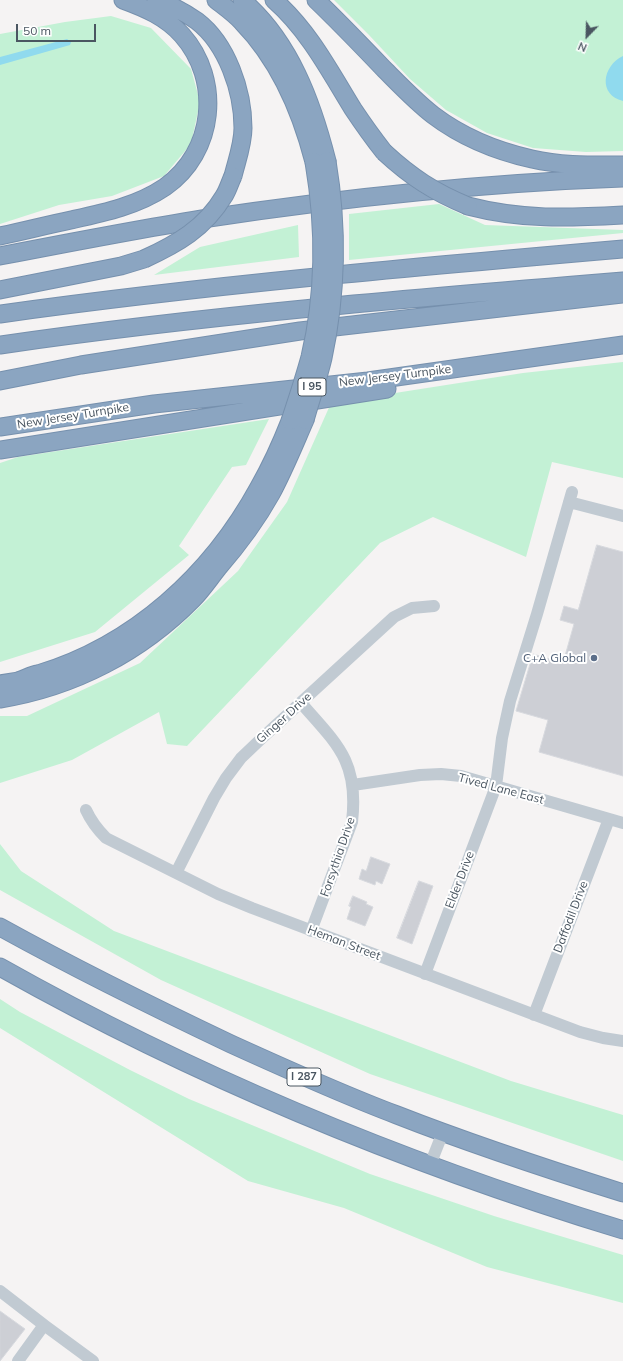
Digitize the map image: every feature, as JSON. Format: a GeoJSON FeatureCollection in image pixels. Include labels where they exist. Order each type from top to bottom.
{"type":"FeatureCollection","features":[{"type":"Feature","properties":{"kind":"highway"},"geometry":{"type":"LineString","coordinates":[[0,236],[90,216],[143,200],[165,187],[187,168],[199,146],[206,125],[209,101],[205,77],[195,54],[182,35],[168,21],[144,7],[123,0]]}},
{"type":"Feature","properties":{"kind":"highway"},"geometry":{"type":"LineString","coordinates":[[0,290],[121,266],[144,259],[171,247],[192,233],[211,214],[224,196],[233,176],[240,151],[243,121],[242,105],[236,83],[228,60],[214,39],[198,22],[174,7],[156,0]]}},
{"type":"Feature","properties":{"kind":"highway"},"geometry":{"type":"LineString","coordinates":[[216,0],[242,21],[264,47],[280,73],[299,111],[306,132],[321,162]]}},
{"type":"Feature","properties":{"kind":"highway"},"geometry":{"type":"LineString","coordinates":[[0,699],[52,687],[87,674],[119,657],[149,638],[176,616],[195,598],[252,524],[271,494],[288,460],[297,420],[301,388],[316,327],[320,294],[322,261],[320,195],[321,162],[316,121],[307,95],[292,63],[275,36],[252,8],[242,0]]}},
{"type":"Feature","properties":{"kind":"highway"},"geometry":{"type":"LineString","coordinates":[[274,0],[289,13],[307,34],[358,116],[384,152],[403,169],[424,184],[446,197],[468,206],[492,212],[521,216],[555,218],[623,216]]}},
{"type":"Feature","properties":{"kind":"highway"},"geometry":{"type":"LineString","coordinates":[[316,0],[413,98],[433,115],[457,131],[481,143],[533,160],[562,164],[623,165]]}},
{"type":"Feature","properties":{"kind":"highway"},"geometry":{"type":"LineString","coordinates":[[0,256],[194,221],[299,205],[483,187],[623,178]]}},
{"type":"Feature","properties":{"kind":"highway"},"geometry":{"type":"LineString","coordinates":[[0,314],[229,285],[368,271],[623,249]]}},
{"type":"Feature","properties":{"kind":"highway"},"geometry":{"type":"LineString","coordinates":[[0,345],[227,315],[380,300],[623,281]]}},
{"type":"Feature","properties":{"kind":"highway"},"geometry":{"type":"LineString","coordinates":[[0,381],[89,364],[300,331],[623,294]]}},
{"type":"Feature","properties":{"kind":"highway","name":"New Jersey Turnpike"},"geometry":{"type":"LineString","coordinates":[[0,427],[154,404],[432,372],[623,345]]}},
{"type":"Feature","properties":{"kind":"highway"},"geometry":{"type":"LineString","coordinates":[[0,450],[391,389],[432,372]]}},
{"type":"Feature","properties":{"kind":"highway"},"geometry":{"type":"LineString","coordinates":[[0,684],[19,681],[35,674],[71,663],[107,646],[143,622],[166,604],[203,567],[242,517],[260,488],[273,461],[297,420]]}},
{"type":"Feature","properties":{"kind":"highway"},"geometry":{"type":"LineString","coordinates":[[0,675],[35,674]]}},
{"type":"Feature","properties":{"kind":"highway","name":"I 287"},"geometry":{"type":"LineString","coordinates":[[0,927],[62,962],[158,1010],[309,1080],[442,1132],[623,1193]]}},
{"type":"Feature","properties":{"kind":"highway"},"geometry":{"type":"LineString","coordinates":[[0,967],[125,1033],[219,1078],[318,1122],[430,1165],[623,1230]]}},
{"type":"Feature","properties":{"kind":"street","name":"Elder Drive"},"geometry":{"type":"LineString","coordinates":[[425,974],[496,786],[502,738],[510,701],[571,497],[623,516]]}},
{"type":"Feature","properties":{"kind":"street","name":"Ginger Drive"},"geometry":{"type":"LineString","coordinates":[[176,873],[214,798],[226,778],[241,758],[394,617],[412,608],[434,606]]}},
{"type":"Feature","properties":{"kind":"street","name":"Forsythia Drive"},"geometry":{"type":"LineString","coordinates":[[301,703],[332,737],[341,751],[349,767],[353,785],[354,804],[352,822],[311,931]]}},
{"type":"Feature","properties":{"kind":"street","name":"Tived Lane East"},"geometry":{"type":"LineString","coordinates":[[353,785],[420,775],[440,774],[461,776],[623,823]]}},
{"type":"Feature","properties":{"kind":"street","name":"Heman Street"},"geometry":{"type":"LineString","coordinates":[[86,810],[96,829],[106,838],[218,894],[311,931],[580,1032],[623,1041]]}},
{"type":"Feature","properties":{"kind":"street","name":"Daffodil Drive"},"geometry":{"type":"LineString","coordinates":[[534,1015],[609,819]]}},
{"type":"Feature","properties":{"kind":"street"},"geometry":{"type":"LineString","coordinates":[[430,1165],[442,1132]]}},
{"type":"Feature","properties":{"kind":"street"},"geometry":{"type":"LineString","coordinates":[[0,1291],[93,1361]]}},
{"type":"Feature","properties":{"kind":"street"},"geometry":{"type":"LineString","coordinates":[[18,1361],[44,1325]]}},
{"type":"Feature","properties":{"kind":"green space"},"geometry":{"type":"Polygon","coordinates":[[[334,0],[623,0],[623,151],[586,152],[533,148],[487,133],[446,110],[410,79],[334,0]]]}},
{"type":"Feature","properties":{"kind":"green space"},"geometry":{"type":"Polygon","coordinates":[[[111,16],[151,28],[191,69],[200,102],[191,144],[164,176],[112,196],[59,205],[0,224],[0,34],[65,22],[111,16]]]}},
{"type":"Feature","properties":{"kind":"green space"},"geometry":{"type":"Polygon","coordinates":[[[439,204],[485,225],[623,230],[623,233],[349,260],[349,214],[439,204]]]}},
{"type":"Feature","properties":{"kind":"green space"},"geometry":{"type":"Polygon","coordinates":[[[298,225],[299,257],[154,275],[200,247],[298,225]]]}},
{"type":"Feature","properties":{"kind":"green space"},"geometry":{"type":"Polygon","coordinates":[[[623,362],[623,478],[552,462],[526,557],[433,517],[380,543],[187,746],[167,744],[159,712],[72,760],[0,783],[0,716],[27,716],[140,663],[238,571],[287,502],[331,403],[523,373],[623,362]]]}},
{"type":"Feature","properties":{"kind":"green space"},"geometry":{"type":"Polygon","coordinates":[[[269,419],[246,465],[232,467],[179,546],[189,555],[95,632],[0,662],[0,463],[18,457],[269,419]]]}},
{"type":"Feature","properties":{"kind":"green space"},"geometry":{"type":"Polygon","coordinates":[[[0,844],[21,871],[114,931],[511,1081],[623,1115],[623,1161],[370,1074],[161,980],[0,890],[0,844]]]}},
{"type":"Feature","properties":{"kind":"green space"},"geometry":{"type":"Polygon","coordinates":[[[0,999],[20,1012],[130,1070],[189,1099],[370,1174],[494,1216],[623,1255],[623,1303],[487,1267],[344,1208],[248,1181],[0,1028],[0,999]]]}},
{"type":"Feature","properties":{"kind":"water"},"geometry":{"type":"Polygon","coordinates":[[[67,39],[71,42],[70,45],[0,65],[0,57],[67,39]]]}},
{"type":"Feature","properties":{"kind":"water"},"geometry":{"type":"Polygon","coordinates":[[[623,56],[623,101],[615,98],[610,93],[606,87],[606,80],[607,73],[611,66],[623,56]]]}},
{"type":"Feature","properties":{"kind":"building","name":"C+A Global"},"geometry":{"type":"Polygon","coordinates":[[[597,545],[623,552],[623,776],[539,752],[548,720],[516,711],[533,654],[563,663],[574,624],[560,620],[564,606],[578,610],[597,545]]]}},
{"type":"Feature","properties":{"kind":"building"},"geometry":{"type":"Polygon","coordinates":[[[371,857],[390,864],[382,884],[376,881],[375,885],[359,879],[362,869],[366,871],[371,857]]]}},
{"type":"Feature","properties":{"kind":"building"},"geometry":{"type":"Polygon","coordinates":[[[419,881],[433,886],[412,944],[397,938],[419,881]]]}},
{"type":"Feature","properties":{"kind":"building"},"geometry":{"type":"Polygon","coordinates":[[[353,896],[367,902],[366,904],[373,907],[365,926],[347,919],[351,907],[349,906],[353,896]]]}},
{"type":"Feature","properties":{"kind":"building"},"geometry":{"type":"Polygon","coordinates":[[[0,1311],[25,1329],[0,1361],[0,1311]]]}},
{"type":"Feature","properties":{"kind":"place","name":"C+A Global"},"geometry":{"type":"Point","coordinates":[594,658]}}]}
